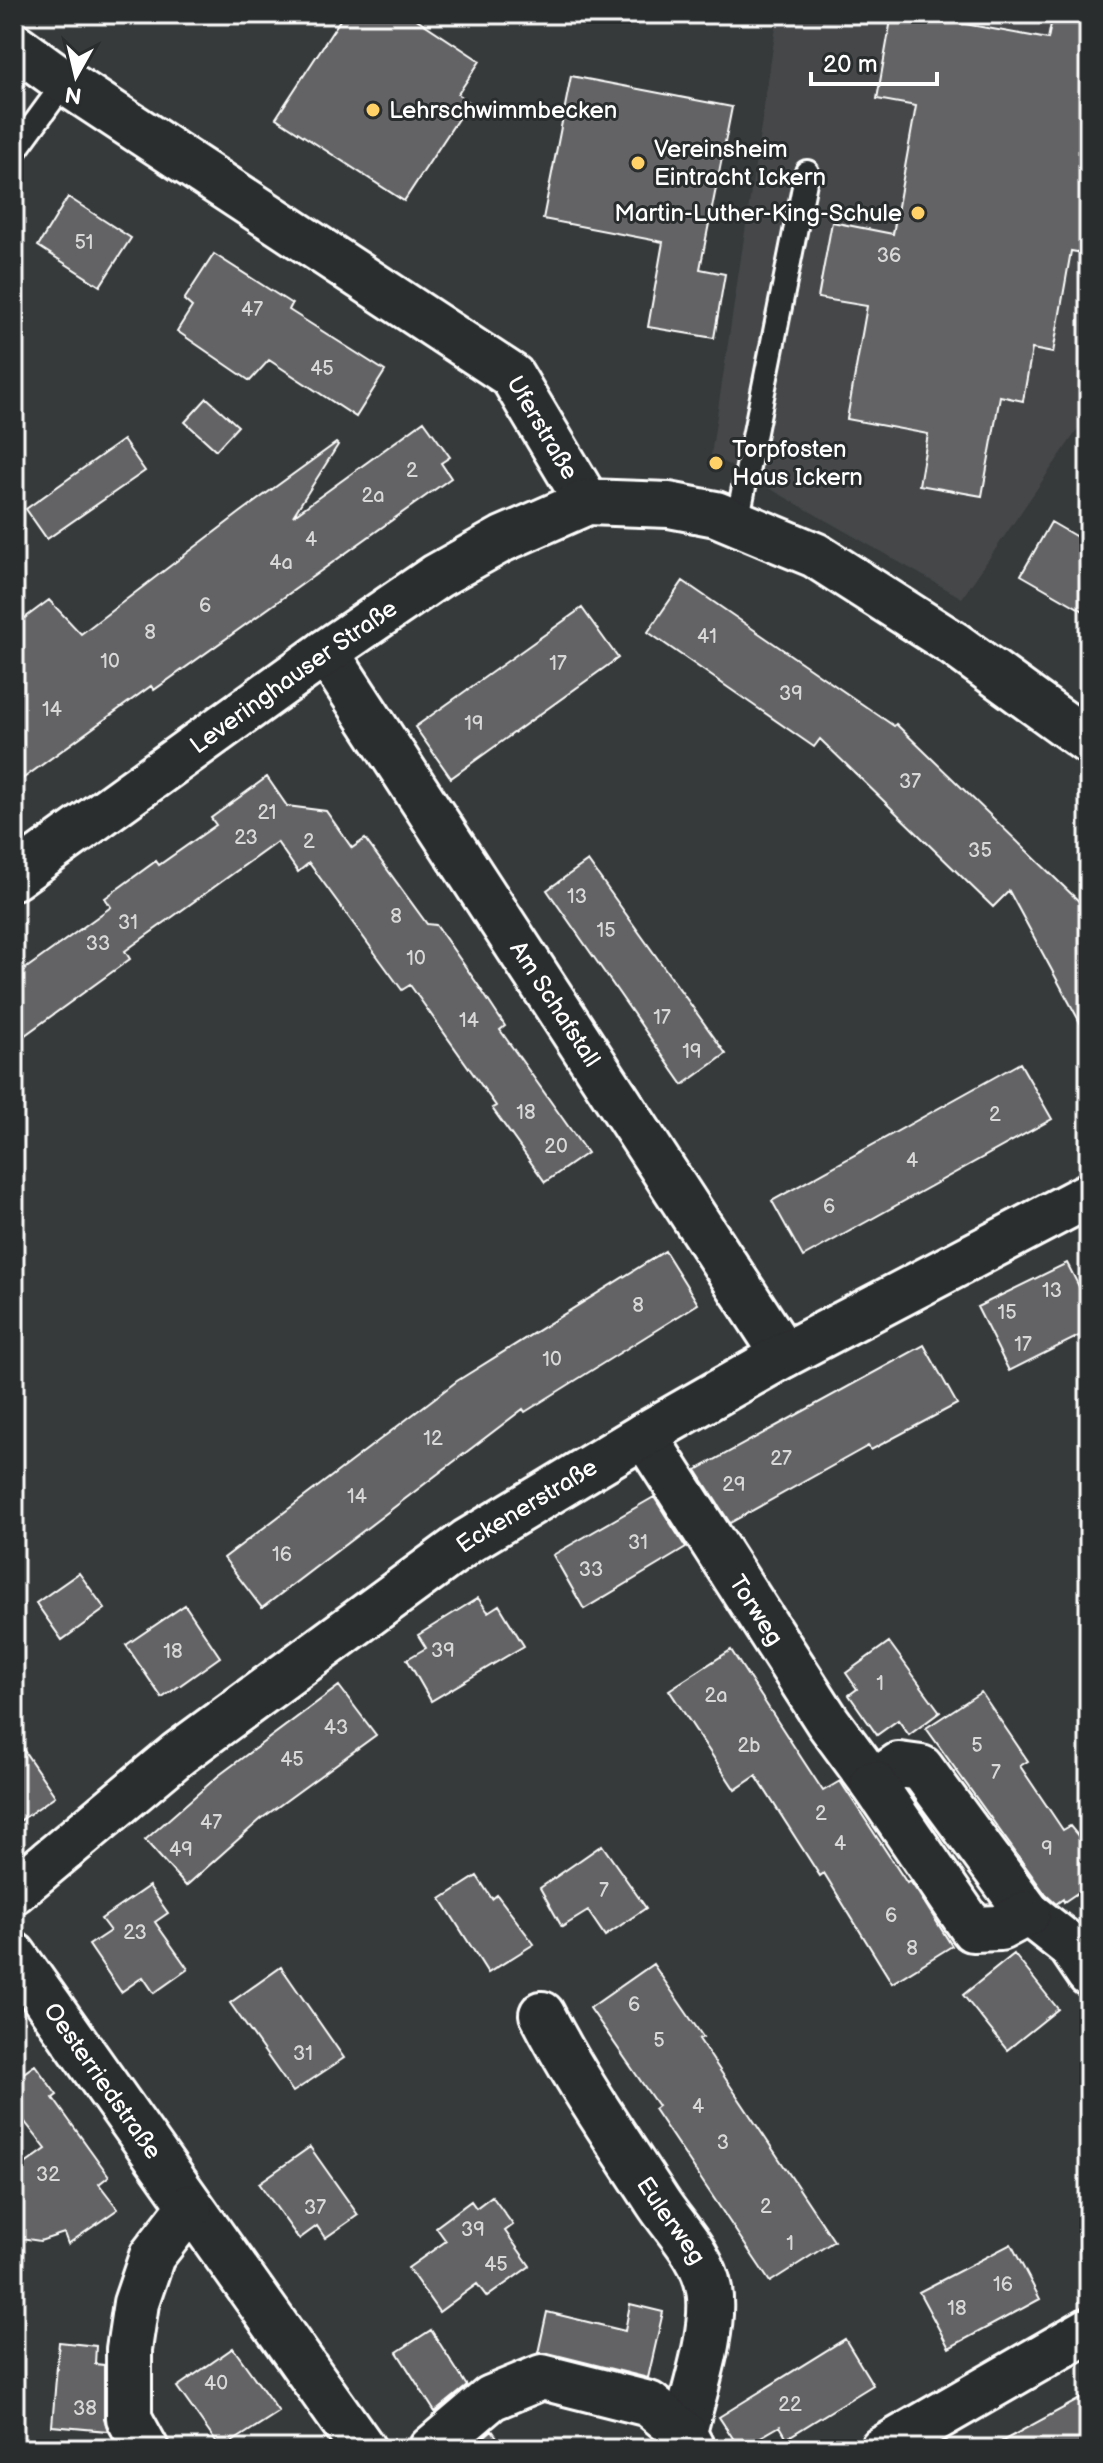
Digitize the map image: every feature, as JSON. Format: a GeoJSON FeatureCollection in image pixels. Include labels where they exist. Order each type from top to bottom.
{"type":"FeatureCollection","features":[{"type":"Feature","properties":{"kind":"street","name":"Uferstraße"},"geometry":{"type":"LineString","coordinates":[[14,45],[65,82],[512,376],[587,502],[669,505],[716,514],[815,555],[954,644],[1089,742]]}},
{"type":"Feature","properties":{"kind":"street","name":"Leveringhauser Straße"},"geometry":{"type":"LineString","coordinates":[[14,877],[326,652],[450,569],[503,539],[587,502]]}},
{"type":"Feature","properties":{"kind":"street","name":"Am Schafstall"},"geometry":{"type":"LineString","coordinates":[[326,652],[784,1355]]}},
{"type":"Feature","properties":{"kind":"street","name":"Eckenerstraße"},"geometry":{"type":"LineString","coordinates":[[14,1891],[178,1754],[468,1541],[784,1355],[1089,1195]]}},
{"type":"Feature","properties":{"kind":"street","name":"Torweg"},"geometry":{"type":"LineString","coordinates":[[644,1435],[828,1722],[873,1783],[899,1765],[921,1768],[1028,1913],[1070,1946],[1089,1974]]}},
{"type":"Feature","properties":{"kind":"street","name":"Oesterriedstraße"},"geometry":{"type":"LineString","coordinates":[[14,1955],[363,2449]]}},
{"type":"Feature","properties":{"kind":"street","name":"Eulerweg"},"geometry":{"type":"LineString","coordinates":[[542,2014],[567,2064],[698,2259],[709,2290],[709,2327],[688,2441]]}},
{"type":"Feature","properties":{"kind":"street"},"geometry":{"type":"LineString","coordinates":[[146,2449],[129,2418],[129,2349],[136,2303],[152,2256],[190,2207]]}},
{"type":"Feature","properties":{"kind":"street"},"geometry":{"type":"LineString","coordinates":[[882,2449],[1089,2330]]}},
{"type":"Feature","properties":{"kind":"street"},"geometry":{"type":"LineString","coordinates":[[431,2449],[491,2398],[542,2377],[649,2404],[688,2441]]}},
{"type":"Feature","properties":{"kind":"lane"},"geometry":{"type":"LineString","coordinates":[[14,152],[65,82]]}},
{"type":"Feature","properties":{"kind":"lane"},"geometry":{"type":"LineString","coordinates":[[737,522],[807,172]]}},
{"type":"Feature","properties":{"kind":"shaded area","name":"Martin-Luther-King-Schule"},"geometry":{"type":"Polygon","coordinates":[[[778,14],[1089,14],[1089,413],[962,598],[711,455],[778,14]]]}},
{"type":"Feature","properties":{"kind":"building","name":"Lehrschwimmbecken"},"geometry":{"type":"Polygon","coordinates":[[[344,14],[409,14],[480,61],[458,94],[469,102],[404,201],[276,118],[344,14]]]}},
{"type":"Feature","properties":{"kind":"building"},"geometry":{"type":"Polygon","coordinates":[[[892,14],[910,14],[1048,39],[1053,14],[1089,14],[1089,159],[1082,197],[1089,198],[1089,254],[1071,251],[1053,353],[1032,349],[1023,401],[1000,396],[982,496],[919,485],[928,434],[847,419],[867,306],[818,298],[832,222],[893,234],[916,106],[877,99],[892,14]]]}},
{"type":"Feature","properties":{"kind":"building","name":"Vereinsheim Eintracht Ickern"},"geometry":{"type":"Polygon","coordinates":[[[571,76],[732,107],[700,269],[725,274],[714,338],[648,327],[663,242],[543,219],[571,76]]]}},
{"type":"Feature","properties":{"kind":"building"},"geometry":{"type":"Polygon","coordinates":[[[68,197],[131,238],[100,286],[38,246],[68,197]]]}},
{"type":"Feature","properties":{"kind":"building"},"geometry":{"type":"Polygon","coordinates":[[[214,254],[292,304],[289,310],[385,371],[356,417],[269,360],[250,381],[177,331],[192,307],[184,300],[214,254]]]}},
{"type":"Feature","properties":{"kind":"building"},"geometry":{"type":"Polygon","coordinates":[[[207,398],[238,426],[216,450],[185,422],[207,398]]]}},
{"type":"Feature","properties":{"kind":"building"},"geometry":{"type":"Polygon","coordinates":[[[424,421],[450,457],[441,463],[451,478],[154,690],[151,686],[14,785],[14,626],[49,600],[81,634],[336,443],[338,445],[293,516],[424,421]]]}},
{"type":"Feature","properties":{"kind":"building"},"geometry":{"type":"Polygon","coordinates":[[[123,440],[145,471],[47,539],[26,509],[123,440]]]}},
{"type":"Feature","properties":{"kind":"building"},"geometry":{"type":"Polygon","coordinates":[[[1051,522],[1089,544],[1089,614],[1021,575],[1051,522]]]}},
{"type":"Feature","properties":{"kind":"building"},"geometry":{"type":"Polygon","coordinates":[[[683,581],[894,726],[896,724],[1089,911],[1089,1039],[1009,891],[993,907],[820,739],[814,747],[648,632],[683,581]]]}},
{"type":"Feature","properties":{"kind":"building"},"geometry":{"type":"Polygon","coordinates":[[[582,608],[618,658],[451,778],[415,727],[582,608]]]}},
{"type":"Feature","properties":{"kind":"building"},"geometry":{"type":"Polygon","coordinates":[[[267,777],[287,806],[326,811],[352,848],[365,839],[427,924],[436,925],[505,1026],[500,1030],[587,1153],[545,1182],[492,1108],[496,1106],[410,985],[402,990],[309,863],[298,872],[277,842],[125,951],[130,959],[14,1043],[14,977],[111,907],[105,898],[156,861],[159,865],[216,825],[211,818],[267,777]]]}},
{"type":"Feature","properties":{"kind":"building"},"geometry":{"type":"Polygon","coordinates":[[[588,861],[726,1054],[683,1085],[547,890],[588,861]]]}},
{"type":"Feature","properties":{"kind":"building"},"geometry":{"type":"Polygon","coordinates":[[[1020,1063],[1052,1119],[803,1257],[772,1201],[1020,1063]]]}},
{"type":"Feature","properties":{"kind":"building"},"geometry":{"type":"Polygon","coordinates":[[[665,1251],[698,1304],[525,1412],[523,1409],[262,1608],[224,1558],[457,1381],[665,1251]]]}},
{"type":"Feature","properties":{"kind":"building"},"geometry":{"type":"Polygon","coordinates":[[[1067,1263],[1089,1306],[1089,1331],[1009,1371],[977,1307],[1067,1263]]]}},
{"type":"Feature","properties":{"kind":"building"},"geometry":{"type":"Polygon","coordinates":[[[924,1345],[957,1404],[871,1450],[868,1446],[730,1523],[696,1470],[924,1345]]]}},
{"type":"Feature","properties":{"kind":"building"},"geometry":{"type":"Polygon","coordinates":[[[654,1497],[686,1548],[584,1609],[553,1555],[654,1497]]]}},
{"type":"Feature","properties":{"kind":"building"},"geometry":{"type":"Polygon","coordinates":[[[79,1573],[105,1609],[62,1640],[36,1603],[79,1573]]]}},
{"type":"Feature","properties":{"kind":"building"},"geometry":{"type":"Polygon","coordinates":[[[478,1598],[488,1612],[499,1605],[524,1646],[431,1701],[407,1659],[426,1648],[418,1635],[478,1598]]]}},
{"type":"Feature","properties":{"kind":"building"},"geometry":{"type":"Polygon","coordinates":[[[185,1605],[220,1657],[162,1698],[126,1645],[185,1605]]]}},
{"type":"Feature","properties":{"kind":"building"},"geometry":{"type":"Polygon","coordinates":[[[889,1642],[940,1712],[909,1735],[898,1720],[877,1735],[849,1695],[857,1689],[846,1673],[889,1642]]]}},
{"type":"Feature","properties":{"kind":"building"},"geometry":{"type":"Polygon","coordinates":[[[731,1650],[823,1791],[840,1781],[952,1946],[892,1983],[824,1873],[820,1876],[756,1776],[735,1790],[669,1690],[731,1650]]]}},
{"type":"Feature","properties":{"kind":"building"},"geometry":{"type":"Polygon","coordinates":[[[339,1686],[376,1735],[261,1819],[186,1886],[145,1840],[218,1776],[339,1686]]]}},
{"type":"Feature","properties":{"kind":"building"},"geometry":{"type":"Polygon","coordinates":[[[981,1692],[1028,1761],[1020,1766],[1063,1830],[1070,1826],[1089,1849],[1089,1885],[1064,1902],[1063,1899],[1056,1904],[1046,1895],[926,1728],[981,1692]]]}},
{"type":"Feature","properties":{"kind":"building"},"geometry":{"type":"Polygon","coordinates":[[[14,1736],[55,1796],[14,1825],[14,1736]]]}},
{"type":"Feature","properties":{"kind":"building"},"geometry":{"type":"Polygon","coordinates":[[[602,1845],[646,1908],[605,1936],[588,1911],[562,1927],[540,1888],[602,1845]]]}},
{"type":"Feature","properties":{"kind":"building"},"geometry":{"type":"Polygon","coordinates":[[[477,1876],[492,1899],[497,1895],[534,1944],[488,1973],[441,1899],[477,1876]]]}},
{"type":"Feature","properties":{"kind":"building"},"geometry":{"type":"Polygon","coordinates":[[[149,1886],[168,1913],[155,1922],[188,1969],[154,1993],[143,1977],[121,1992],[89,1945],[110,1931],[101,1919],[149,1886]]]}},
{"type":"Feature","properties":{"kind":"building"},"geometry":{"type":"Polygon","coordinates":[[[1014,1954],[1058,2009],[1007,2050],[963,1995],[1014,1954]]]}},
{"type":"Feature","properties":{"kind":"building"},"geometry":{"type":"Polygon","coordinates":[[[653,1964],[703,2037],[699,2039],[834,2241],[770,2282],[654,2109],[658,2106],[590,2008],[653,1964]]]}},
{"type":"Feature","properties":{"kind":"building"},"geometry":{"type":"Polygon","coordinates":[[[281,1967],[344,2058],[293,2092],[230,2003],[281,1967]]]}},
{"type":"Feature","properties":{"kind":"building"},"geometry":{"type":"Polygon","coordinates":[[[35,2065],[57,2095],[53,2098],[109,2176],[99,2184],[118,2209],[68,2244],[64,2233],[40,2241],[14,2237],[14,2172],[46,2149],[14,2108],[14,2080],[35,2065]]]}},
{"type":"Feature","properties":{"kind":"building"},"geometry":{"type":"Polygon","coordinates":[[[310,2147],[358,2215],[325,2238],[317,2226],[299,2239],[259,2183],[310,2147]]]}},
{"type":"Feature","properties":{"kind":"building"},"geometry":{"type":"Polygon","coordinates":[[[492,2196],[513,2225],[505,2231],[530,2266],[487,2297],[477,2284],[439,2312],[408,2268],[446,2241],[436,2227],[471,2201],[476,2208],[492,2196]]]}},
{"type":"Feature","properties":{"kind":"building"},"geometry":{"type":"Polygon","coordinates":[[[1011,2244],[1040,2299],[949,2348],[919,2292],[1011,2244]]]}},
{"type":"Feature","properties":{"kind":"building"},"geometry":{"type":"Polygon","coordinates":[[[630,2304],[663,2312],[648,2378],[538,2353],[547,2312],[625,2331],[630,2304]]]}},
{"type":"Feature","properties":{"kind":"building"},"geometry":{"type":"Polygon","coordinates":[[[431,2330],[467,2386],[435,2412],[397,2352],[431,2330]]]}},
{"type":"Feature","properties":{"kind":"building"},"geometry":{"type":"Polygon","coordinates":[[[845,2339],[873,2385],[787,2438],[780,2426],[740,2449],[719,2417],[845,2339]]]}},
{"type":"Feature","properties":{"kind":"building"},"geometry":{"type":"Polygon","coordinates":[[[59,2342],[96,2346],[95,2364],[104,2365],[104,2418],[108,2431],[52,2426],[59,2342]]]}},
{"type":"Feature","properties":{"kind":"building"},"geometry":{"type":"Polygon","coordinates":[[[233,2348],[279,2412],[221,2449],[177,2387],[233,2348]]]}},
{"type":"Feature","properties":{"kind":"building"},"geometry":{"type":"Polygon","coordinates":[[[1089,2394],[1089,2449],[988,2449],[1089,2394]]]}},
{"type":"Feature","properties":{"kind":"building"},"geometry":{"type":"Polygon","coordinates":[[[492,2430],[505,2449],[470,2449],[492,2430]]]}},
{"type":"Feature","properties":{"kind":"place","name":"Lehrschwimmbecken"},"geometry":{"type":"Point","coordinates":[373,110]}},
{"type":"Feature","properties":{"kind":"place","name":"Vereinsheim Eintracht Ickern"},"geometry":{"type":"Point","coordinates":[638,163]}},
{"type":"Feature","properties":{"kind":"place","name":"Martin-Luther-King-Schule"},"geometry":{"type":"Point","coordinates":[918,213]}},
{"type":"Feature","properties":{"kind":"place","name":"Torpfosten Haus Ickern"},"geometry":{"type":"Point","coordinates":[716,463]}}]}
